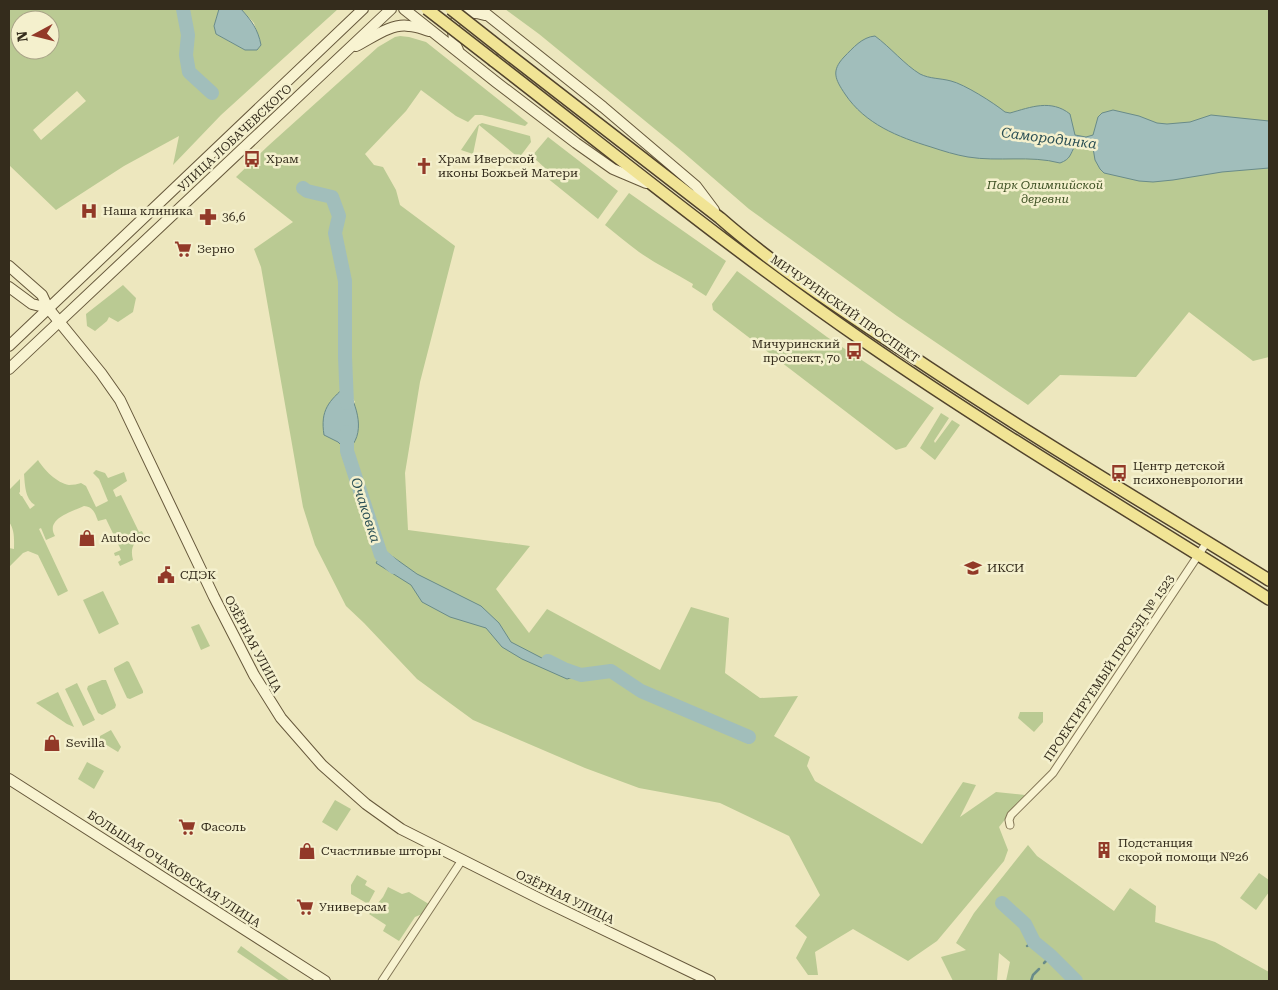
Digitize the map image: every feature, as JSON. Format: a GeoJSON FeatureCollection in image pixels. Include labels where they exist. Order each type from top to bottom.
{"type":"FeatureCollection","features":[{"type":"Feature","properties":{"kind":"main road"},"geometry":{"type":"LineString","coordinates":[[342,29],[350,9]]}},
{"type":"Feature","properties":{"kind":"main road","name":"УЛИЦА ЛОБАЧЕВСКОГО"},"geometry":{"type":"LineString","coordinates":[[9,346],[363,9]]}},
{"type":"Feature","properties":{"kind":"main road","name":"УЛИЦА ЛОБАЧЕВСКОГО"},"geometry":{"type":"LineString","coordinates":[[9,369],[391,9]]}},
{"type":"Feature","properties":{"kind":"main road"},"geometry":{"type":"LineString","coordinates":[[404,9],[569,138],[613,169],[657,188]]}},
{"type":"Feature","properties":{"kind":"main road","name":"МИЧУРИНСКИЙ ПРОСПЕКТ"},"geometry":{"type":"LineString","coordinates":[[427,9],[743,255],[865,342],[1001,433],[1269,599]]}},
{"type":"Feature","properties":{"kind":"main road","name":"МИЧУРИНСКИЙ ПРОСПЕКТ"},"geometry":{"type":"LineString","coordinates":[[451,9],[720,218],[743,238],[829,301],[971,396],[1207,542],[1267,575]]}},
{"type":"Feature","properties":{"kind":"main road"},"geometry":{"type":"LineString","coordinates":[[480,9],[603,107],[696,186],[720,218]]}},
{"type":"Feature","properties":{"kind":"main road"},"geometry":{"type":"LineString","coordinates":[[459,52],[453,35],[456,20],[470,12],[477,12],[488,16]]}},
{"type":"Feature","properties":{"kind":"main road"},"geometry":{"type":"LineString","coordinates":[[345,53],[378,34],[399,26],[408,25],[434,32]]}},
{"type":"Feature","properties":{"kind":"main road","name":"ОЗЁРНАЯ УЛИЦА"},"geometry":{"type":"LineString","coordinates":[[9,266],[42,295],[48,308],[102,373],[120,400],[243,655],[281,718],[322,765],[366,804],[401,829],[710,981]]}},
{"type":"Feature","properties":{"kind":"main road"},"geometry":{"type":"LineString","coordinates":[[9,287],[32,304],[48,308]]}},
{"type":"Feature","properties":{"kind":"main road","name":"БОЛЬШАЯ ОЧАКОВСКАЯ УЛИЦА"},"geometry":{"type":"LineString","coordinates":[[9,779],[325,981]]}},
{"type":"Feature","properties":{"kind":"street","name":"ПРОЕКТИРУЕМЫЙ ПРОЕЗД № 1523"},"geometry":{"type":"LineString","coordinates":[[1010,825],[1011,815],[1053,773],[1207,542]]}},
{"type":"Feature","properties":{"kind":"street"},"geometry":{"type":"LineString","coordinates":[[382,981],[462,860]]}},
{"type":"Feature","properties":{"kind":"green space"},"geometry":{"type":"Polygon","coordinates":[[[9,9],[219,9],[214,26],[216,34],[245,50],[256,50],[261,45],[254,23],[241,9],[338,9],[221,115],[173,165],[179,136],[124,166],[56,210],[9,165],[9,9]],[[77,91],[33,130],[41,140],[86,101],[77,91]]]}},
{"type":"Feature","properties":{"kind":"green space","name":"Парк Олимпийской деревни"},"geometry":{"type":"Polygon","coordinates":[[[505,9],[1269,9],[1269,357],[1253,361],[1189,312],[1136,377],[1060,375],[1028,405],[897,316],[749,209],[683,152],[539,34],[505,9]]]}},
{"type":"Feature","properties":{"kind":"green space"},"geometry":{"type":"Polygon","coordinates":[[[395,37],[409,37],[426,42],[528,123],[525,126],[482,115],[475,115],[468,122],[456,116],[421,90],[406,111],[365,154],[374,165],[383,167],[396,190],[400,205],[455,246],[420,382],[405,473],[408,530],[530,546],[496,589],[529,633],[547,609],[660,670],[691,607],[729,618],[725,673],[760,698],[798,696],[774,736],[810,757],[807,766],[815,781],[922,844],[963,782],[976,785],[960,817],[996,792],[1025,795],[999,827],[1008,850],[1004,861],[937,941],[908,961],[853,929],[815,952],[818,975],[808,975],[796,958],[807,937],[795,926],[820,895],[789,836],[720,803],[639,788],[585,768],[473,720],[417,679],[346,606],[315,545],[303,507],[261,267],[254,249],[293,222],[236,177],[378,47],[395,37]],[[346,386],[324,434],[338,442],[355,402],[346,386]]]}},
{"type":"Feature","properties":{"kind":"green space"},"geometry":{"type":"Polygon","coordinates":[[[482,123],[530,136],[531,142],[519,158],[479,125],[473,154],[461,150],[478,125],[482,123]]]}},
{"type":"Feature","properties":{"kind":"green space"},"geometry":{"type":"Polygon","coordinates":[[[548,137],[618,191],[598,219],[541,173],[546,169],[532,156],[548,137]]]}},
{"type":"Feature","properties":{"kind":"green space"},"geometry":{"type":"Polygon","coordinates":[[[629,193],[726,261],[706,296],[692,287],[693,284],[639,252],[605,225],[629,193]]]}},
{"type":"Feature","properties":{"kind":"green space"},"geometry":{"type":"Polygon","coordinates":[[[737,271],[827,337],[934,408],[906,447],[896,450],[713,310],[712,304],[737,271]]]}},
{"type":"Feature","properties":{"kind":"green space"},"geometry":{"type":"Polygon","coordinates":[[[123,285],[136,298],[133,312],[118,322],[109,317],[95,331],[87,326],[86,314],[123,285]]]}},
{"type":"Feature","properties":{"kind":"green space"},"geometry":{"type":"Polygon","coordinates":[[[941,413],[949,418],[934,441],[935,443],[952,420],[960,425],[935,460],[920,448],[941,413]]]}},
{"type":"Feature","properties":{"kind":"green space"},"geometry":{"type":"Polygon","coordinates":[[[38,460],[47,472],[60,482],[69,485],[81,483],[86,486],[96,507],[108,501],[99,479],[93,473],[96,470],[105,473],[108,478],[124,472],[127,481],[113,490],[116,497],[121,495],[139,532],[142,531],[144,536],[137,540],[133,546],[133,560],[120,566],[118,562],[121,560],[119,555],[115,556],[114,553],[121,550],[106,519],[98,521],[92,509],[84,506],[56,521],[53,525],[55,536],[46,540],[41,528],[39,529],[68,591],[58,596],[38,555],[28,551],[23,553],[9,567],[9,548],[14,549],[14,542],[9,522],[9,490],[20,479],[19,493],[30,509],[35,505],[27,495],[24,474],[38,460]]]}},
{"type":"Feature","properties":{"kind":"green space"},"geometry":{"type":"Polygon","coordinates":[[[103,591],[119,624],[99,634],[83,600],[103,591]]]}},
{"type":"Feature","properties":{"kind":"green space"},"geometry":{"type":"Polygon","coordinates":[[[199,624],[210,646],[201,650],[191,627],[199,624]]]}},
{"type":"Feature","properties":{"kind":"green space"},"geometry":{"type":"Polygon","coordinates":[[[127,661],[143,691],[143,693],[130,699],[127,698],[114,670],[114,668],[127,661]]]}},
{"type":"Feature","properties":{"kind":"green space"},"geometry":{"type":"Polygon","coordinates":[[[106,680],[116,705],[115,708],[102,715],[98,713],[87,689],[88,686],[106,680]]]}},
{"type":"Feature","properties":{"kind":"green space"},"geometry":{"type":"Polygon","coordinates":[[[77,683],[95,720],[83,726],[65,689],[77,683]]]}},
{"type":"Feature","properties":{"kind":"green space"},"geometry":{"type":"Polygon","coordinates":[[[58,692],[74,727],[36,703],[58,692]]]}},
{"type":"Feature","properties":{"kind":"green space"},"geometry":{"type":"Polygon","coordinates":[[[1020,712],[1043,712],[1043,722],[1034,732],[1018,718],[1020,712]]]}},
{"type":"Feature","properties":{"kind":"green space"},"geometry":{"type":"Polygon","coordinates":[[[111,730],[121,747],[118,752],[100,741],[100,736],[111,730]]]}},
{"type":"Feature","properties":{"kind":"green space"},"geometry":{"type":"Polygon","coordinates":[[[87,762],[104,771],[94,789],[78,779],[87,762]]]}},
{"type":"Feature","properties":{"kind":"green space"},"geometry":{"type":"Polygon","coordinates":[[[335,800],[351,809],[337,831],[322,822],[335,800]]]}},
{"type":"Feature","properties":{"kind":"green space"},"geometry":{"type":"Polygon","coordinates":[[[1028,845],[1037,856],[1114,911],[1130,888],[1156,906],[1155,922],[1215,942],[1269,972],[1269,981],[1006,981],[1010,962],[999,953],[997,981],[953,981],[941,957],[966,950],[956,943],[974,913],[1028,845]]]}},
{"type":"Feature","properties":{"kind":"green space"},"geometry":{"type":"Polygon","coordinates":[[[1259,873],[1269,880],[1269,892],[1256,910],[1240,898],[1259,873]]]}},
{"type":"Feature","properties":{"kind":"green space"},"geometry":{"type":"Polygon","coordinates":[[[357,875],[367,881],[365,885],[375,891],[368,904],[351,894],[351,885],[357,875]]]}},
{"type":"Feature","properties":{"kind":"green space"},"geometry":{"type":"Polygon","coordinates":[[[388,887],[402,894],[409,892],[432,906],[427,912],[415,917],[399,941],[383,931],[386,925],[369,914],[383,897],[388,887]]]}},
{"type":"Feature","properties":{"kind":"green space"},"geometry":{"type":"Polygon","coordinates":[[[241,946],[289,980],[280,981],[237,952],[241,946]]]}},
{"type":"Feature","properties":{"kind":"water"},"geometry":{"type":"Polygon","coordinates":[[[219,9],[241,9],[251,21],[258,34],[261,45],[257,50],[245,50],[216,34],[214,26],[219,9]]]}},
{"type":"Feature","properties":{"kind":"water","name":"Самородинка"},"geometry":{"type":"Polygon","coordinates":[[[875,36],[920,74],[951,81],[963,86],[987,99],[1005,112],[1010,113],[1041,106],[1063,109],[1070,114],[1075,135],[1086,137],[1093,135],[1098,117],[1102,113],[1113,110],[1139,116],[1157,123],[1167,124],[1190,122],[1211,115],[1269,121],[1269,168],[1222,172],[1153,182],[1139,181],[1104,173],[1095,160],[1093,148],[1087,146],[1075,146],[1068,158],[1060,163],[1037,159],[968,157],[919,143],[883,128],[862,114],[839,84],[836,71],[840,62],[862,41],[875,36]]]}},
{"type":"Feature","properties":{"kind":"water"},"geometry":{"type":"Polygon","coordinates":[[[346,386],[354,402],[358,420],[357,436],[347,451],[338,442],[324,435],[323,426],[327,407],[346,386]]]}},
{"type":"Feature","properties":{"kind":"water"},"geometry":{"type":"Polygon","coordinates":[[[389,554],[417,574],[481,606],[499,623],[511,642],[565,670],[581,675],[567,679],[522,659],[502,647],[486,628],[450,617],[422,602],[411,585],[376,563],[381,555],[389,554]]]}},
{"type":"Feature","properties":{"kind":"waterway","name":"Очаковка"},"geometry":{"type":"LineString","coordinates":[[183,9],[188,35],[186,55],[189,72],[212,93]]}},
{"type":"Feature","properties":{"kind":"waterway","name":"Очаковка"},"geometry":{"type":"LineString","coordinates":[[303,188],[307,191],[332,197],[339,216],[335,233],[345,281],[347,403]]}},
{"type":"Feature","properties":{"kind":"waterway","name":"Очаковка"},"geometry":{"type":"LineString","coordinates":[[347,432],[347,451],[381,555],[394,567]]}},
{"type":"Feature","properties":{"kind":"waterway","name":"Очаковка"},"geometry":{"type":"LineString","coordinates":[[548,661],[581,675],[611,671],[641,691],[749,737]]}},
{"type":"Feature","properties":{"kind":"waterway","name":"Очаковка"},"geometry":{"type":"LineString","coordinates":[[1002,903],[1025,924],[1034,942],[1076,981]]}},
{"type":"Feature","properties":{"kind":"waterway"},"geometry":{"type":"LineString","coordinates":[[1027,946],[1034,942]]}},
{"type":"Feature","properties":{"kind":"waterway"},"geometry":{"type":"LineString","coordinates":[[1044,963],[1051,956]]}},
{"type":"Feature","properties":{"kind":"waterway"},"geometry":{"type":"LineString","coordinates":[[1031,981],[1033,975],[1039,969]]}},
{"type":"Feature","properties":{"kind":"place","name":"Храм"},"geometry":{"type":"Point","coordinates":[252,159]}},
{"type":"Feature","properties":{"kind":"place","name":"Храм Иверской иконы Божьей Матери"},"geometry":{"type":"Point","coordinates":[424,166]}},
{"type":"Feature","properties":{"kind":"place","name":"Наша клиника"},"geometry":{"type":"Point","coordinates":[89,211]}},
{"type":"Feature","properties":{"kind":"place","name":"36,6"},"geometry":{"type":"Point","coordinates":[208,217]}},
{"type":"Feature","properties":{"kind":"place","name":"Зерно"},"geometry":{"type":"Point","coordinates":[183,249]}},
{"type":"Feature","properties":{"kind":"place","name":"Мичуринский проспект, 70"},"geometry":{"type":"Point","coordinates":[854,351]}},
{"type":"Feature","properties":{"kind":"place","name":"Центр детской психоневрологии"},"geometry":{"type":"Point","coordinates":[1119,473]}},
{"type":"Feature","properties":{"kind":"place","name":"Autodoc"},"geometry":{"type":"Point","coordinates":[87,538]}},
{"type":"Feature","properties":{"kind":"place","name":"ИКСИ"},"geometry":{"type":"Point","coordinates":[973,568]}},
{"type":"Feature","properties":{"kind":"place","name":"СДЭК"},"geometry":{"type":"Point","coordinates":[166,575]}},
{"type":"Feature","properties":{"kind":"place","name":"Sevilla"},"geometry":{"type":"Point","coordinates":[52,743]}},
{"type":"Feature","properties":{"kind":"place","name":"Фасоль"},"geometry":{"type":"Point","coordinates":[187,827]}},
{"type":"Feature","properties":{"kind":"place","name":"Подстанция скорой помощи №26"},"geometry":{"type":"Point","coordinates":[1104,850]}},
{"type":"Feature","properties":{"kind":"place","name":"Счастливые шторы"},"geometry":{"type":"Point","coordinates":[307,851]}},
{"type":"Feature","properties":{"kind":"place","name":"Универсам"},"geometry":{"type":"Point","coordinates":[305,907]}}]}
